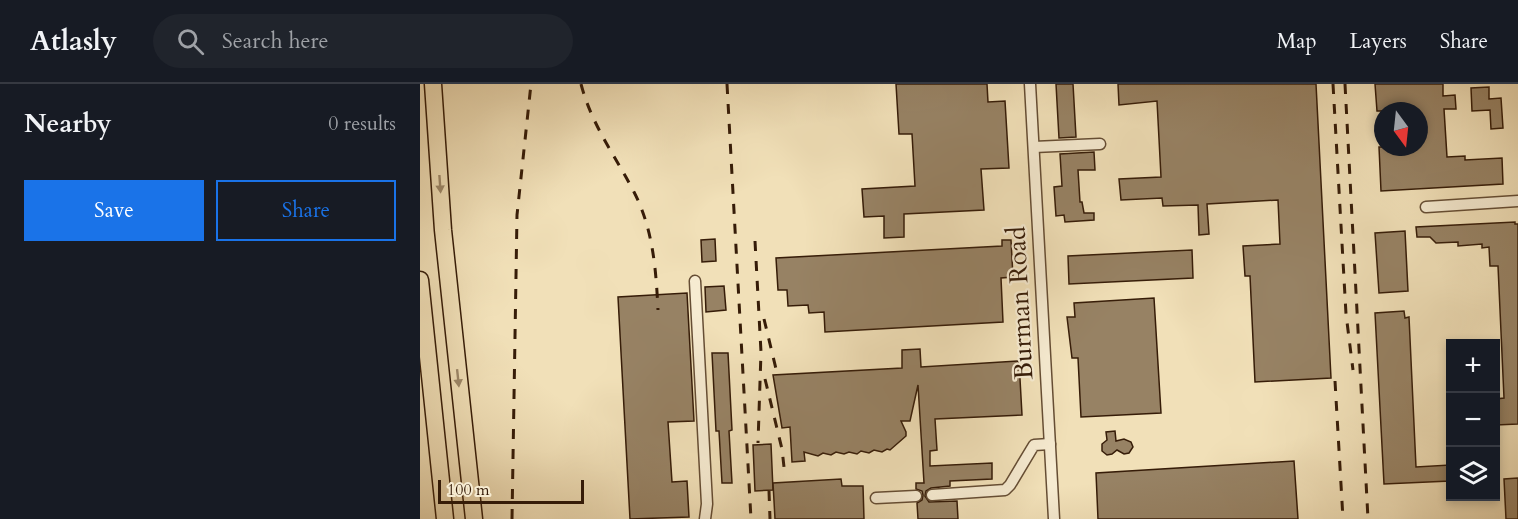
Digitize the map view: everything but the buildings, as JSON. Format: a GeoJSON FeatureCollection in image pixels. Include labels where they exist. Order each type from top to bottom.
{"type":"FeatureCollection","features":[{"type":"Feature","properties":{"kind":"highway"},"geometry":{"type":"LineString","coordinates":[[433,84],[443,230],[474,519]]}},
{"type":"Feature","properties":{"kind":"highway"},"geometry":{"type":"LineString","coordinates":[[420,280],[445,519]]}},
{"type":"Feature","properties":{"kind":"street","name":"Burman Road"},"geometry":{"type":"LineString","coordinates":[[1030,84],[1054,519]]}},
{"type":"Feature","properties":{"kind":"street"},"geometry":{"type":"LineString","coordinates":[[1034,147],[1100,144]]}},
{"type":"Feature","properties":{"kind":"street"},"geometry":{"type":"LineString","coordinates":[[1426,207],[1518,201]]}},
{"type":"Feature","properties":{"kind":"street"},"geometry":{"type":"LineString","coordinates":[[695,281],[707,504],[705,519]]}},
{"type":"Feature","properties":{"kind":"street"},"geometry":{"type":"LineString","coordinates":[[932,495],[1005,490],[1034,445],[1050,444]]}},
{"type":"Feature","properties":{"kind":"street"},"geometry":{"type":"LineString","coordinates":[[876,498],[916,496]]}},
{"type":"Feature","properties":{"kind":"railway"},"geometry":{"type":"LineString","coordinates":[[512,519],[517,215],[531,84]]}},
{"type":"Feature","properties":{"kind":"railway"},"geometry":{"type":"LineString","coordinates":[[581,84],[591,113],[634,192],[645,220],[655,264],[658,310]]}},
{"type":"Feature","properties":{"kind":"railway"},"geometry":{"type":"LineString","coordinates":[[727,84],[751,519]]}},
{"type":"Feature","properties":{"kind":"railway"},"geometry":{"type":"LineString","coordinates":[[1333,84],[1346,314],[1353,370]]}},
{"type":"Feature","properties":{"kind":"railway"},"geometry":{"type":"LineString","coordinates":[[1345,84],[1368,519]]}},
{"type":"Feature","properties":{"kind":"railway"},"geometry":{"type":"LineString","coordinates":[[755,241],[761,352],[758,443]]}},
{"type":"Feature","properties":{"kind":"railway"},"geometry":{"type":"LineString","coordinates":[[764,319],[777,373]]}},
{"type":"Feature","properties":{"kind":"railway"},"geometry":{"type":"LineString","coordinates":[[765,379],[782,449],[785,476]]}},
{"type":"Feature","properties":{"kind":"railway"},"geometry":{"type":"LineString","coordinates":[[1335,381],[1343,519]]}},
{"type":"Feature","properties":{"kind":"railway"},"geometry":{"type":"LineString","coordinates":[[769,491],[770,519]]}}]}
